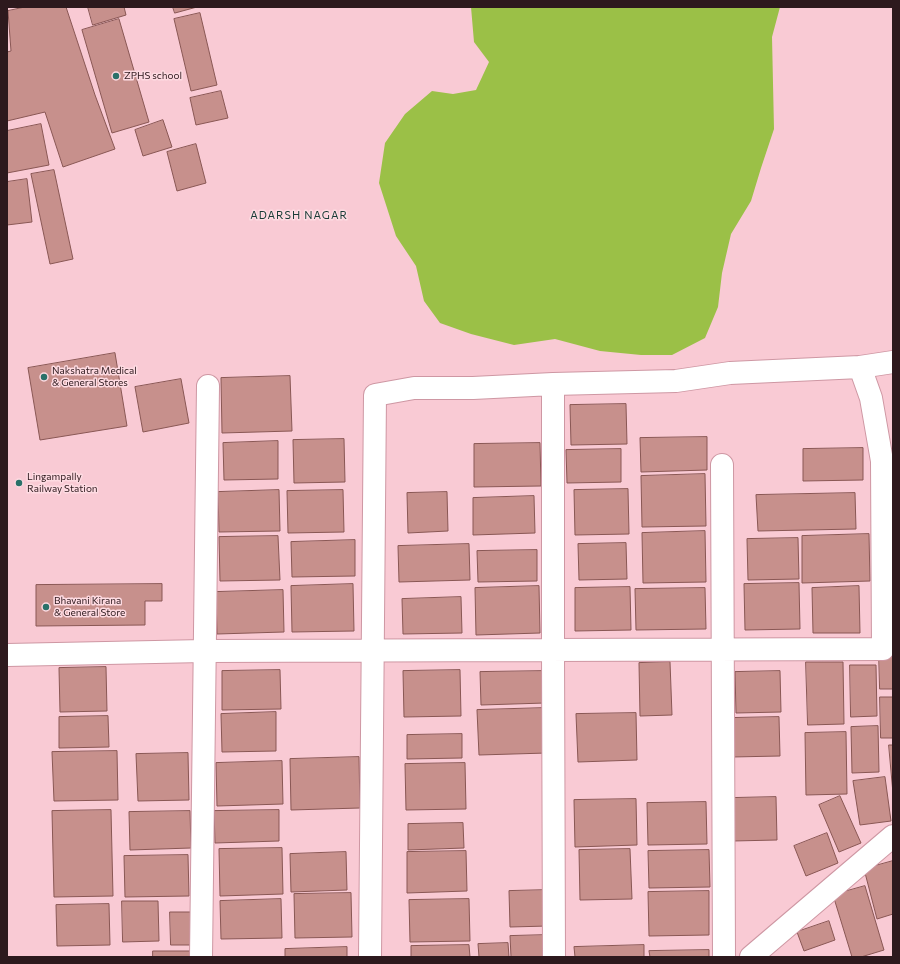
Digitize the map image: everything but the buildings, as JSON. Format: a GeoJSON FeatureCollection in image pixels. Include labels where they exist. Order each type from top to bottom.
{"type":"FeatureCollection","features":[{"type":"Feature","properties":{"kind":"street"},"geometry":{"type":"LineString","coordinates":[[370,957],[375,396],[414,388],[473,388],[553,384],[676,382],[730,373],[860,367],[893,362]]}},
{"type":"Feature","properties":{"kind":"street"},"geometry":{"type":"LineString","coordinates":[[7,655],[204,651],[883,649],[882,461],[871,398],[860,367]]}},
{"type":"Feature","properties":{"kind":"street"},"geometry":{"type":"LineString","coordinates":[[553,384],[554,957]]}},
{"type":"Feature","properties":{"kind":"street"},"geometry":{"type":"LineString","coordinates":[[201,957],[208,386]]}},
{"type":"Feature","properties":{"kind":"street"},"geometry":{"type":"LineString","coordinates":[[722,465],[724,957]]}},
{"type":"Feature","properties":{"kind":"street"},"geometry":{"type":"LineString","coordinates":[[751,957],[893,836]]}},
{"type":"Feature","properties":{"kind":"shaded area"},"geometry":{"type":"Polygon","coordinates":[[[471,7],[780,7],[772,37],[774,129],[751,201],[731,234],[722,273],[718,307],[705,338],[672,355],[641,355],[600,351],[555,339],[514,345],[471,334],[440,323],[424,301],[416,266],[396,236],[379,183],[385,143],[405,114],[432,91],[453,94],[476,90],[489,62],[474,42],[471,7]]]}},
{"type":"Feature","properties":{"kind":"place","name":"ZPHS school"},"geometry":{"type":"Point","coordinates":[116,76]}},
{"type":"Feature","properties":{"kind":"place","name":"Nakshatra Medical & General Stores"},"geometry":{"type":"Point","coordinates":[44,377]}},
{"type":"Feature","properties":{"kind":"place","name":"Lingampally Railway Station"},"geometry":{"type":"Point","coordinates":[19,483]}},
{"type":"Feature","properties":{"kind":"place","name":"Bhavani Kirana & General Store"},"geometry":{"type":"Point","coordinates":[46,607]}},
{"type":"Feature","properties":{"kind":"district","name":"ADARSH NAGAR"},"geometry":{"type":"Point","coordinates":[299,215]}}]}
